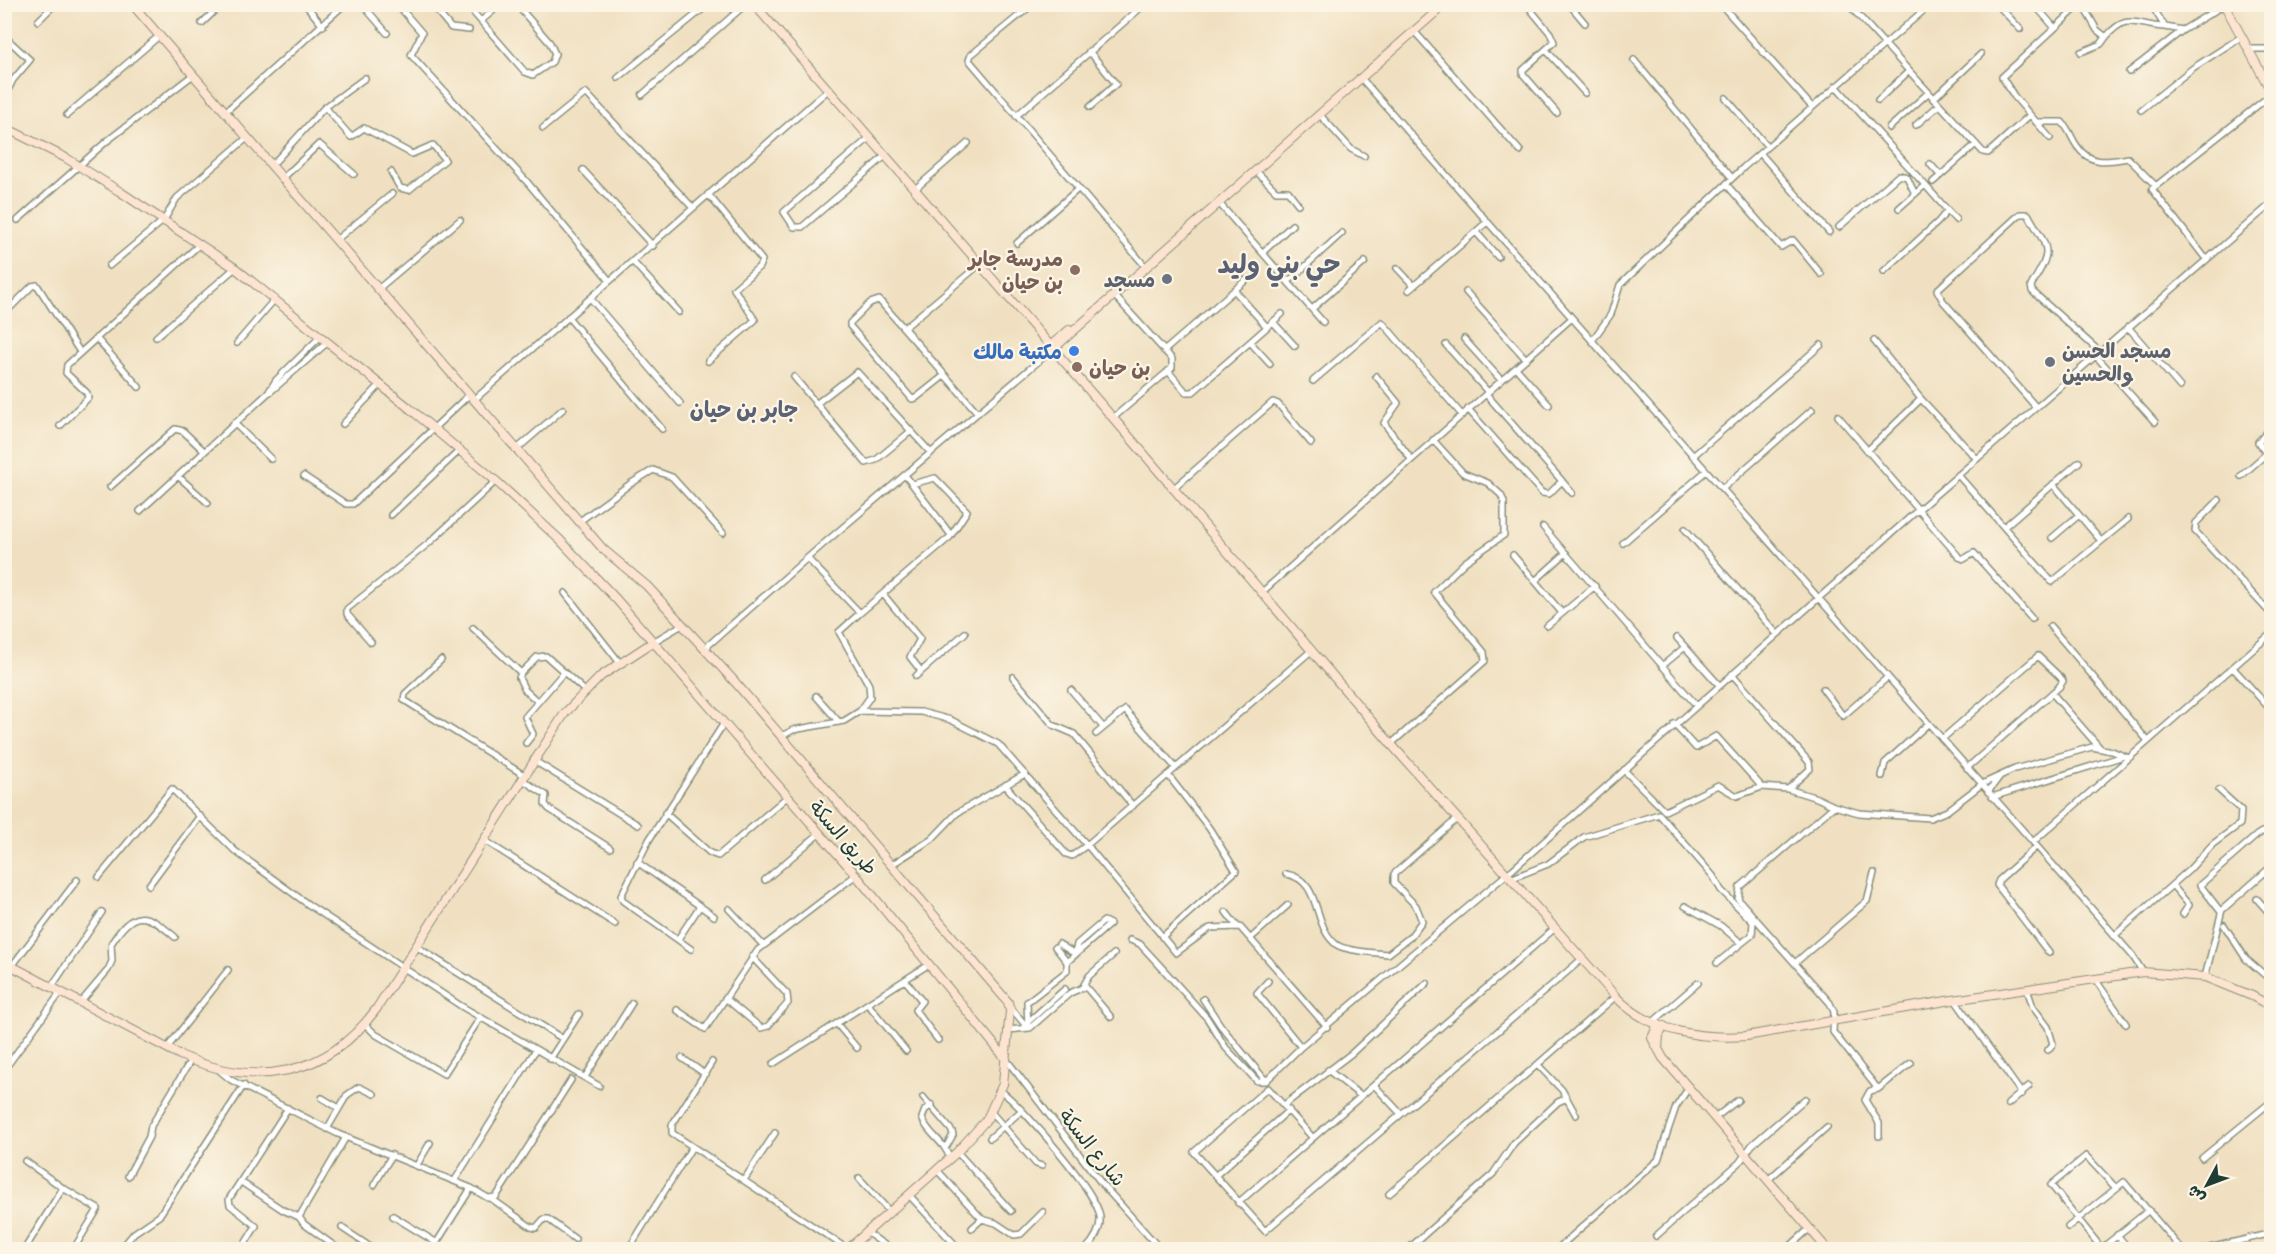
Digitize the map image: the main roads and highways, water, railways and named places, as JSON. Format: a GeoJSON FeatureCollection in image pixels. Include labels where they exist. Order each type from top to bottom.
{"type":"FeatureCollection","features":[{"type":"Feature","properties":{"kind":"main road"},"geometry":{"type":"LineString","coordinates":[[132,4],[609,555],[642,581],[782,736],[1009,1005],[1006,1059],[1000,1091],[991,1112],[974,1136],[950,1159],[848,1249]]}},
{"type":"Feature","properties":{"kind":"main road"},"geometry":{"type":"LineString","coordinates":[[754,4],[868,139],[1113,418],[1391,744],[1616,996],[1641,1016],[1658,1024],[1714,1038],[1746,1036],[1955,1000],[2143,972],[2205,977],[2271,1007]]}},
{"type":"Feature","properties":{"kind":"main road"},"geometry":{"type":"LineString","coordinates":[[1049,347],[1085,319],[1445,4]]}},
{"type":"Feature","properties":{"kind":"main road"},"geometry":{"type":"LineString","coordinates":[[2224,4],[2271,93]]}},
{"type":"Feature","properties":{"kind":"main road","name":"طريق السكة"},"geometry":{"type":"LineString","coordinates":[[4,127],[80,167],[235,268],[381,384],[496,481],[578,557],[856,875],[1006,1059]]}},
{"type":"Feature","properties":{"kind":"main road"},"geometry":{"type":"LineString","coordinates":[[1049,347],[1062,338]]}},
{"type":"Feature","properties":{"kind":"main road"},"geometry":{"type":"LineString","coordinates":[[1061,358],[1062,338]]}},
{"type":"Feature","properties":{"kind":"main road"},"geometry":{"type":"LineString","coordinates":[[8,964],[166,1048],[220,1071],[266,1074],[303,1066],[344,1045],[365,1024],[417,947],[522,777],[565,713],[585,691],[620,663],[652,642]]}},
{"type":"Feature","properties":{"kind":"main road"},"geometry":{"type":"LineString","coordinates":[[1641,1016],[1658,1051],[1828,1250]]}},
{"type":"Feature","properties":{"kind":"main road"},"geometry":{"type":"LineString","coordinates":[[1652,1038],[1658,1024]]}},
{"type":"Feature","properties":{"kind":"main road"},"geometry":{"type":"LineString","coordinates":[[1658,1024],[1658,1051]]}},
{"type":"Feature","properties":{"kind":"place","name":"مدرسة جابر بن حيان"},"geometry":{"type":"Point","coordinates":[1075,270]}},
{"type":"Feature","properties":{"kind":"place","name":"مسجد"},"geometry":{"type":"Point","coordinates":[1167,279]}},
{"type":"Feature","properties":{"kind":"place","name":"مكتبة مالك"},"geometry":{"type":"Point","coordinates":[1074,351]}},
{"type":"Feature","properties":{"kind":"place","name":"مسجد الحسن والحسين"},"geometry":{"type":"Point","coordinates":[2050,362]}},
{"type":"Feature","properties":{"kind":"place","name":"بن حيان"},"geometry":{"type":"Point","coordinates":[1077,367]}},
{"type":"Feature","properties":{"kind":"district","name":"حي بني وليد"},"geometry":{"type":"Point","coordinates":[1279,263]}},
{"type":"Feature","properties":{"kind":"district","name":"جابر بن حيان"},"geometry":{"type":"Point","coordinates":[744,409]}}]}
